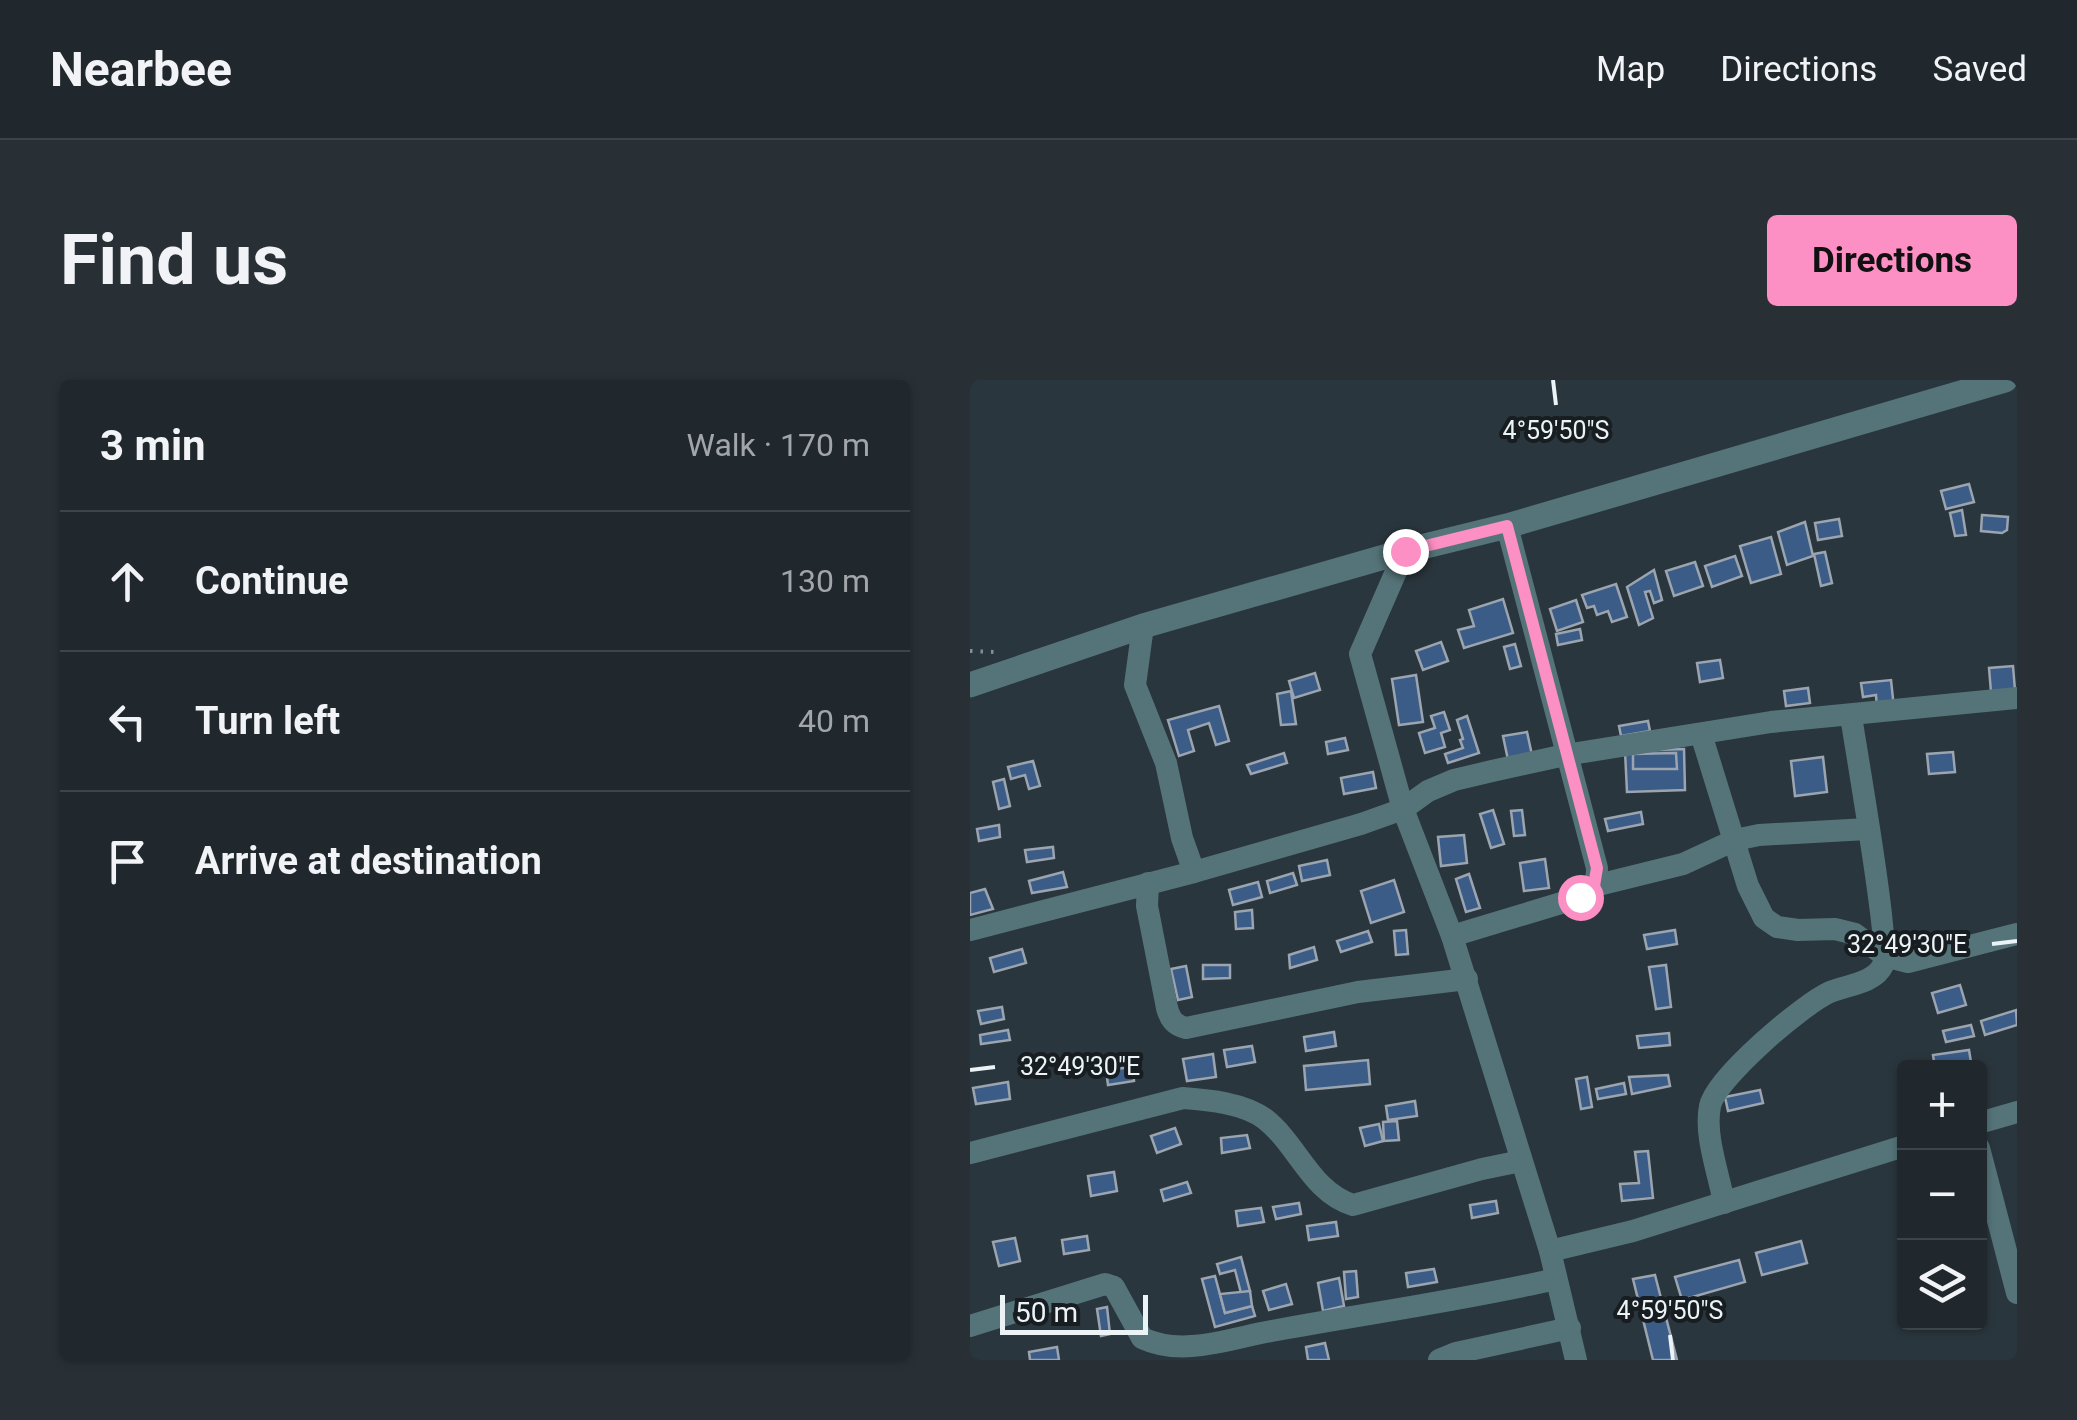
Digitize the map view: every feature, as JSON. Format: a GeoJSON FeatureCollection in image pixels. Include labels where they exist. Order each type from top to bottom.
{"type":"FeatureCollection","features":[{"type":"Feature","properties":{"kind":"street"},"geometry":{"type":"LineString","coordinates":[[970,685],[1143,626],[1507,526],[2006,380]]}},
{"type":"Feature","properties":{"kind":"street"},"geometry":{"type":"LineString","coordinates":[[1507,526],[1597,868],[1594,886]]}},
{"type":"Feature","properties":{"kind":"street"},"geometry":{"type":"LineString","coordinates":[[1405,551],[1360,654],[1402,809],[1452,936],[1550,1250],[1576,1360]]}},
{"type":"Feature","properties":{"kind":"street"},"geometry":{"type":"LineString","coordinates":[[1143,626],[1135,686],[1166,762],[1182,838],[1194,872]]}},
{"type":"Feature","properties":{"kind":"street"},"geometry":{"type":"LineString","coordinates":[[970,930],[1194,872],[1402,809],[1428,791],[1454,780],[1565,755],[1771,722],[2017,698]]}},
{"type":"Feature","properties":{"kind":"street"},"geometry":{"type":"LineString","coordinates":[[1724,1204],[1709,1126],[1710,1103],[1722,1084],[1808,1004],[1876,975],[1885,956],[1851,716]]}},
{"type":"Feature","properties":{"kind":"street"},"geometry":{"type":"LineString","coordinates":[[1701,734],[1748,886],[1764,918],[1777,927],[1835,929],[1855,934],[1896,961],[1920,960],[2017,934]]}},
{"type":"Feature","properties":{"kind":"street"},"geometry":{"type":"LineString","coordinates":[[1452,936],[1580,897],[1594,886],[1683,864],[1735,840],[1759,835],[1868,830]]}},
{"type":"Feature","properties":{"kind":"street"},"geometry":{"type":"LineString","coordinates":[[1148,884],[1147,906],[1167,1008],[1170,1019],[1178,1026],[1186,1028],[1358,992],[1466,979]]}},
{"type":"Feature","properties":{"kind":"street"},"geometry":{"type":"LineString","coordinates":[[970,1153],[1183,1098],[1218,1101],[1264,1118],[1324,1188],[1353,1205],[1522,1161]]}},
{"type":"Feature","properties":{"kind":"street"},"geometry":{"type":"LineString","coordinates":[[1987,1121],[2017,1112]]}},
{"type":"Feature","properties":{"kind":"street"},"geometry":{"type":"LineString","coordinates":[[1550,1250],[1633,1231],[1897,1148]]}},
{"type":"Feature","properties":{"kind":"street"},"geometry":{"type":"LineString","coordinates":[[1981,1150],[2016,1287]]}},
{"type":"Feature","properties":{"kind":"street"},"geometry":{"type":"LineString","coordinates":[[970,1326],[1104,1284],[1114,1287],[1142,1338],[1184,1346],[1458,1301],[1556,1279]]}},
{"type":"Feature","properties":{"kind":"street"},"geometry":{"type":"LineString","coordinates":[[1438,1360],[1570,1328]]}},
{"type":"Feature","properties":{"kind":"building"},"geometry":{"type":"Polygon","coordinates":[[[1969,484],[1974,502],[1946,509],[1941,491],[1969,484]]]}},
{"type":"Feature","properties":{"kind":"building"},"geometry":{"type":"Polygon","coordinates":[[[1962,510],[1966,535],[1955,536],[1950,513],[1962,510]]]}},
{"type":"Feature","properties":{"kind":"building"},"geometry":{"type":"Polygon","coordinates":[[[1982,515],[2008,517],[2007,530],[1981,531],[1982,515]]]}},
{"type":"Feature","properties":{"kind":"building"},"geometry":{"type":"Polygon","coordinates":[[[1839,519],[1842,536],[1818,540],[1815,523],[1839,519]]]}},
{"type":"Feature","properties":{"kind":"building"},"geometry":{"type":"Polygon","coordinates":[[[1805,522],[1813,556],[1787,565],[1778,532],[1805,522]]]}},
{"type":"Feature","properties":{"kind":"building"},"geometry":{"type":"Polygon","coordinates":[[[1771,537],[1781,574],[1751,583],[1740,546],[1771,537]]]}},
{"type":"Feature","properties":{"kind":"building"},"geometry":{"type":"Polygon","coordinates":[[[1825,552],[1832,583],[1821,586],[1814,554],[1825,552]]]}},
{"type":"Feature","properties":{"kind":"building"},"geometry":{"type":"Polygon","coordinates":[[[1735,556],[1742,576],[1712,587],[1705,566],[1735,556]]]}},
{"type":"Feature","properties":{"kind":"building"},"geometry":{"type":"Polygon","coordinates":[[[1695,562],[1703,586],[1674,596],[1666,571],[1695,562]]]}},
{"type":"Feature","properties":{"kind":"building"},"geometry":{"type":"Polygon","coordinates":[[[1654,570],[1662,600],[1654,603],[1650,591],[1645,592],[1653,618],[1639,625],[1627,587],[1654,570]]]}},
{"type":"Feature","properties":{"kind":"building"},"geometry":{"type":"Polygon","coordinates":[[[1616,584],[1627,617],[1612,622],[1608,611],[1597,615],[1594,606],[1587,608],[1582,595],[1616,584]]]}},
{"type":"Feature","properties":{"kind":"building"},"geometry":{"type":"Polygon","coordinates":[[[1503,599],[1513,633],[1464,648],[1458,630],[1474,626],[1469,610],[1503,599]]]}},
{"type":"Feature","properties":{"kind":"building"},"geometry":{"type":"Polygon","coordinates":[[[1576,600],[1583,622],[1557,631],[1550,609],[1576,600]]]}},
{"type":"Feature","properties":{"kind":"building"},"geometry":{"type":"Polygon","coordinates":[[[1580,629],[1582,640],[1558,645],[1556,634],[1580,629]]]}},
{"type":"Feature","properties":{"kind":"building"},"geometry":{"type":"Polygon","coordinates":[[[1441,642],[1448,661],[1423,670],[1416,651],[1441,642]]]}},
{"type":"Feature","properties":{"kind":"building"},"geometry":{"type":"Polygon","coordinates":[[[1515,644],[1521,666],[1510,669],[1504,647],[1515,644]]]}},
{"type":"Feature","properties":{"kind":"building"},"geometry":{"type":"Polygon","coordinates":[[[1720,660],[1723,678],[1700,682],[1697,663],[1720,660]]]}},
{"type":"Feature","properties":{"kind":"building"},"geometry":{"type":"Polygon","coordinates":[[[2013,666],[2015,690],[1991,692],[1989,668],[2013,666]]]}},
{"type":"Feature","properties":{"kind":"building"},"geometry":{"type":"Polygon","coordinates":[[[1315,673],[1320,690],[1294,698],[1289,681],[1315,673]]]}},
{"type":"Feature","properties":{"kind":"building"},"geometry":{"type":"Polygon","coordinates":[[[1416,675],[1423,722],[1399,725],[1392,679],[1416,675]]]}},
{"type":"Feature","properties":{"kind":"building"},"geometry":{"type":"Polygon","coordinates":[[[1891,680],[1894,708],[1877,709],[1876,695],[1863,697],[1861,683],[1891,680]]]}},
{"type":"Feature","properties":{"kind":"building"},"geometry":{"type":"Polygon","coordinates":[[[1808,688],[1810,703],[1786,706],[1784,691],[1808,688]]]}},
{"type":"Feature","properties":{"kind":"building"},"geometry":{"type":"Polygon","coordinates":[[[1291,691],[1296,724],[1281,725],[1277,694],[1291,691]]]}},
{"type":"Feature","properties":{"kind":"building"},"geometry":{"type":"Polygon","coordinates":[[[1219,706],[1229,741],[1216,745],[1209,723],[1188,730],[1194,751],[1179,756],[1168,720],[1219,706]]]}},
{"type":"Feature","properties":{"kind":"building"},"geometry":{"type":"Polygon","coordinates":[[[1444,712],[1450,730],[1441,733],[1445,747],[1425,753],[1419,733],[1435,728],[1431,716],[1444,712]]]}},
{"type":"Feature","properties":{"kind":"building"},"geometry":{"type":"Polygon","coordinates":[[[1467,716],[1479,753],[1448,763],[1445,754],[1463,748],[1457,720],[1467,716]]]}},
{"type":"Feature","properties":{"kind":"building"},"geometry":{"type":"Polygon","coordinates":[[[1648,721],[1650,731],[1621,736],[1619,726],[1648,721]]]}},
{"type":"Feature","properties":{"kind":"building"},"geometry":{"type":"Polygon","coordinates":[[[1527,732],[1532,755],[1508,760],[1503,736],[1527,732]]]}},
{"type":"Feature","properties":{"kind":"building"},"geometry":{"type":"Polygon","coordinates":[[[1345,738],[1348,750],[1328,754],[1326,742],[1345,738]]]}},
{"type":"Feature","properties":{"kind":"building"},"geometry":{"type":"Polygon","coordinates":[[[1684,749],[1685,790],[1627,792],[1625,751],[1684,749]]]}},
{"type":"Feature","properties":{"kind":"building"},"geometry":{"type":"Polygon","coordinates":[[[1953,752],[1955,772],[1929,774],[1927,754],[1953,752]]]}},
{"type":"Feature","properties":{"kind":"building"},"geometry":{"type":"Polygon","coordinates":[[[1284,753],[1287,763],[1251,774],[1247,765],[1284,753]]]}},
{"type":"Feature","properties":{"kind":"building"},"geometry":{"type":"Polygon","coordinates":[[[1676,753],[1677,769],[1633,769],[1633,754],[1676,753]]]}},
{"type":"Feature","properties":{"kind":"building"},"geometry":{"type":"Polygon","coordinates":[[[1823,757],[1827,792],[1795,796],[1791,761],[1823,757]]]}},
{"type":"Feature","properties":{"kind":"building"},"geometry":{"type":"Polygon","coordinates":[[[1033,761],[1040,786],[1029,789],[1025,775],[1011,779],[1008,767],[1033,761]]]}},
{"type":"Feature","properties":{"kind":"building"},"geometry":{"type":"Polygon","coordinates":[[[1373,772],[1376,788],[1344,794],[1341,778],[1373,772]]]}},
{"type":"Feature","properties":{"kind":"building"},"geometry":{"type":"Polygon","coordinates":[[[1004,779],[1010,806],[999,809],[993,782],[1004,779]]]}},
{"type":"Feature","properties":{"kind":"building"},"geometry":{"type":"Polygon","coordinates":[[[1493,810],[1504,844],[1491,848],[1480,814],[1493,810]]]}},
{"type":"Feature","properties":{"kind":"building"},"geometry":{"type":"Polygon","coordinates":[[[1522,810],[1525,835],[1514,836],[1511,811],[1522,810]]]}},
{"type":"Feature","properties":{"kind":"building"},"geometry":{"type":"Polygon","coordinates":[[[1641,812],[1643,824],[1608,831],[1605,819],[1641,812]]]}},
{"type":"Feature","properties":{"kind":"building"},"geometry":{"type":"Polygon","coordinates":[[[999,825],[1000,837],[979,841],[977,829],[999,825]]]}},
{"type":"Feature","properties":{"kind":"building"},"geometry":{"type":"Polygon","coordinates":[[[1464,835],[1467,863],[1441,866],[1438,837],[1464,835]]]}},
{"type":"Feature","properties":{"kind":"building"},"geometry":{"type":"Polygon","coordinates":[[[1053,847],[1054,858],[1027,862],[1025,850],[1053,847]]]}},
{"type":"Feature","properties":{"kind":"building"},"geometry":{"type":"Polygon","coordinates":[[[1545,859],[1549,888],[1524,891],[1520,863],[1545,859]]]}},
{"type":"Feature","properties":{"kind":"building"},"geometry":{"type":"Polygon","coordinates":[[[1327,860],[1330,875],[1302,881],[1299,866],[1327,860]]]}},
{"type":"Feature","properties":{"kind":"building"},"geometry":{"type":"Polygon","coordinates":[[[1063,872],[1067,887],[1032,893],[1029,881],[1063,872]]]}},
{"type":"Feature","properties":{"kind":"building"},"geometry":{"type":"Polygon","coordinates":[[[1293,873],[1297,885],[1270,893],[1267,881],[1293,873]]]}},
{"type":"Feature","properties":{"kind":"building"},"geometry":{"type":"Polygon","coordinates":[[[1469,874],[1480,908],[1466,912],[1456,879],[1469,874]]]}},
{"type":"Feature","properties":{"kind":"building"},"geometry":{"type":"Polygon","coordinates":[[[1394,880],[1404,912],[1371,923],[1361,891],[1394,880]]]}},
{"type":"Feature","properties":{"kind":"building"},"geometry":{"type":"Polygon","coordinates":[[[1258,882],[1262,897],[1233,905],[1229,890],[1258,882]]]}},
{"type":"Feature","properties":{"kind":"building"},"geometry":{"type":"Polygon","coordinates":[[[985,889],[993,909],[970,915],[970,893],[985,889]]]}},
{"type":"Feature","properties":{"kind":"building"},"geometry":{"type":"Polygon","coordinates":[[[1252,910],[1253,928],[1236,929],[1235,912],[1252,910]]]}},
{"type":"Feature","properties":{"kind":"building"},"geometry":{"type":"Polygon","coordinates":[[[1406,930],[1408,954],[1396,955],[1394,931],[1406,930]]]}},
{"type":"Feature","properties":{"kind":"building"},"geometry":{"type":"Polygon","coordinates":[[[1675,930],[1677,944],[1647,949],[1644,935],[1675,930]]]}},
{"type":"Feature","properties":{"kind":"building"},"geometry":{"type":"Polygon","coordinates":[[[1368,931],[1372,942],[1341,952],[1337,941],[1368,931]]]}},
{"type":"Feature","properties":{"kind":"building"},"geometry":{"type":"Polygon","coordinates":[[[1314,947],[1317,960],[1290,968],[1289,955],[1314,947]]]}},
{"type":"Feature","properties":{"kind":"building"},"geometry":{"type":"Polygon","coordinates":[[[1022,949],[1026,963],[994,972],[990,958],[1022,949]]]}},
{"type":"Feature","properties":{"kind":"building"},"geometry":{"type":"Polygon","coordinates":[[[1203,965],[1230,965],[1230,978],[1203,979],[1203,965]]]}},
{"type":"Feature","properties":{"kind":"building"},"geometry":{"type":"Polygon","coordinates":[[[1666,965],[1671,1007],[1656,1009],[1649,967],[1666,965]]]}},
{"type":"Feature","properties":{"kind":"building"},"geometry":{"type":"Polygon","coordinates":[[[1186,966],[1192,997],[1178,1000],[1171,969],[1186,966]]]}},
{"type":"Feature","properties":{"kind":"building"},"geometry":{"type":"Polygon","coordinates":[[[1960,985],[1966,1005],[1938,1013],[1932,993],[1960,985]]]}},
{"type":"Feature","properties":{"kind":"building"},"geometry":{"type":"Polygon","coordinates":[[[1002,1007],[1004,1019],[981,1024],[978,1011],[1002,1007]]]}},
{"type":"Feature","properties":{"kind":"building"},"geometry":{"type":"Polygon","coordinates":[[[2016,1010],[2017,1025],[1985,1035],[1981,1021],[2016,1010]]]}},
{"type":"Feature","properties":{"kind":"building"},"geometry":{"type":"Polygon","coordinates":[[[1971,1025],[1974,1036],[1946,1042],[1943,1031],[1971,1025]]]}},
{"type":"Feature","properties":{"kind":"building"},"geometry":{"type":"Polygon","coordinates":[[[1008,1030],[1010,1040],[981,1044],[980,1035],[1008,1030]]]}},
{"type":"Feature","properties":{"kind":"building"},"geometry":{"type":"Polygon","coordinates":[[[1334,1032],[1336,1046],[1306,1051],[1304,1037],[1334,1032]]]}},
{"type":"Feature","properties":{"kind":"building"},"geometry":{"type":"Polygon","coordinates":[[[1669,1033],[1670,1045],[1639,1048],[1637,1036],[1669,1033]]]}},
{"type":"Feature","properties":{"kind":"building"},"geometry":{"type":"Polygon","coordinates":[[[1252,1046],[1255,1062],[1227,1067],[1224,1050],[1252,1046]]]}},
{"type":"Feature","properties":{"kind":"building"},"geometry":{"type":"Polygon","coordinates":[[[1969,1050],[1971,1060],[1934,1060],[1933,1055],[1969,1050]]]}},
{"type":"Feature","properties":{"kind":"building"},"geometry":{"type":"Polygon","coordinates":[[[1213,1054],[1216,1077],[1187,1081],[1183,1059],[1213,1054]]]}},
{"type":"Feature","properties":{"kind":"building"},"geometry":{"type":"Polygon","coordinates":[[[1368,1060],[1370,1084],[1306,1090],[1304,1066],[1368,1060]]]}},
{"type":"Feature","properties":{"kind":"building"},"geometry":{"type":"Polygon","coordinates":[[[1133,1067],[1134,1081],[1108,1085],[1106,1070],[1133,1067]]]}},
{"type":"Feature","properties":{"kind":"building"},"geometry":{"type":"Polygon","coordinates":[[[1668,1075],[1670,1086],[1632,1094],[1629,1077],[1668,1075]]]}},
{"type":"Feature","properties":{"kind":"building"},"geometry":{"type":"Polygon","coordinates":[[[1587,1077],[1592,1107],[1581,1109],[1576,1079],[1587,1077]]]}},
{"type":"Feature","properties":{"kind":"building"},"geometry":{"type":"Polygon","coordinates":[[[1008,1082],[1010,1099],[976,1104],[973,1088],[1008,1082]]]}},
{"type":"Feature","properties":{"kind":"building"},"geometry":{"type":"Polygon","coordinates":[[[1624,1083],[1626,1094],[1598,1099],[1596,1089],[1624,1083]]]}},
{"type":"Feature","properties":{"kind":"building"},"geometry":{"type":"Polygon","coordinates":[[[1760,1090],[1763,1103],[1728,1111],[1725,1097],[1760,1090]]]}},
{"type":"Feature","properties":{"kind":"building"},"geometry":{"type":"Polygon","coordinates":[[[1415,1101],[1417,1116],[1388,1120],[1386,1106],[1415,1101]]]}},
{"type":"Feature","properties":{"kind":"building"},"geometry":{"type":"Polygon","coordinates":[[[1397,1121],[1399,1140],[1384,1141],[1383,1122],[1397,1121]]]}},
{"type":"Feature","properties":{"kind":"building"},"geometry":{"type":"Polygon","coordinates":[[[1379,1124],[1383,1141],[1365,1146],[1360,1128],[1379,1124]]]}},
{"type":"Feature","properties":{"kind":"building"},"geometry":{"type":"Polygon","coordinates":[[[1175,1128],[1181,1144],[1157,1153],[1151,1136],[1175,1128]]]}},
{"type":"Feature","properties":{"kind":"building"},"geometry":{"type":"Polygon","coordinates":[[[1247,1135],[1250,1148],[1222,1153],[1221,1138],[1247,1135]]]}},
{"type":"Feature","properties":{"kind":"building"},"geometry":{"type":"Polygon","coordinates":[[[1648,1151],[1653,1198],[1622,1201],[1620,1184],[1639,1183],[1635,1152],[1648,1151]]]}},
{"type":"Feature","properties":{"kind":"building"},"geometry":{"type":"Polygon","coordinates":[[[1114,1172],[1117,1191],[1091,1196],[1088,1176],[1114,1172]]]}},
{"type":"Feature","properties":{"kind":"building"},"geometry":{"type":"Polygon","coordinates":[[[1187,1182],[1191,1193],[1164,1201],[1161,1190],[1187,1182]]]}},
{"type":"Feature","properties":{"kind":"building"},"geometry":{"type":"Polygon","coordinates":[[[1496,1201],[1498,1213],[1472,1218],[1470,1205],[1496,1201]]]}},
{"type":"Feature","properties":{"kind":"building"},"geometry":{"type":"Polygon","coordinates":[[[1299,1203],[1301,1214],[1276,1219],[1273,1207],[1299,1203]]]}},
{"type":"Feature","properties":{"kind":"building"},"geometry":{"type":"Polygon","coordinates":[[[1261,1208],[1264,1222],[1238,1226],[1236,1211],[1261,1208]]]}},
{"type":"Feature","properties":{"kind":"building"},"geometry":{"type":"Polygon","coordinates":[[[1336,1222],[1338,1236],[1309,1240],[1307,1226],[1336,1222]]]}},
{"type":"Feature","properties":{"kind":"building"},"geometry":{"type":"Polygon","coordinates":[[[1087,1236],[1089,1250],[1064,1254],[1062,1240],[1087,1236]]]}},
{"type":"Feature","properties":{"kind":"building"},"geometry":{"type":"Polygon","coordinates":[[[1015,1238],[1020,1261],[999,1266],[993,1242],[1015,1238]]]}},
{"type":"Feature","properties":{"kind":"building"},"geometry":{"type":"Polygon","coordinates":[[[1801,1241],[1807,1263],[1762,1275],[1756,1253],[1801,1241]]]}},
{"type":"Feature","properties":{"kind":"building"},"geometry":{"type":"Polygon","coordinates":[[[1241,1257],[1250,1291],[1241,1293],[1235,1270],[1220,1274],[1217,1264],[1241,1257]]]}},
{"type":"Feature","properties":{"kind":"building"},"geometry":{"type":"Polygon","coordinates":[[[1739,1260],[1745,1282],[1682,1300],[1675,1277],[1739,1260]]]}},
{"type":"Feature","properties":{"kind":"building"},"geometry":{"type":"Polygon","coordinates":[[[1434,1269],[1437,1282],[1408,1287],[1406,1273],[1434,1269]]]}},
{"type":"Feature","properties":{"kind":"building"},"geometry":{"type":"Polygon","coordinates":[[[1356,1271],[1358,1297],[1346,1299],[1344,1272],[1356,1271]]]}},
{"type":"Feature","properties":{"kind":"building"},"geometry":{"type":"Polygon","coordinates":[[[1655,1275],[1677,1360],[1653,1360],[1633,1279],[1655,1275]]]}},
{"type":"Feature","properties":{"kind":"building"},"geometry":{"type":"Polygon","coordinates":[[[1215,1276],[1225,1313],[1252,1306],[1255,1316],[1215,1327],[1202,1279],[1215,1276]]]}},
{"type":"Feature","properties":{"kind":"building"},"geometry":{"type":"Polygon","coordinates":[[[1339,1278],[1344,1306],[1323,1311],[1318,1283],[1339,1278]]]}},
{"type":"Feature","properties":{"kind":"building"},"geometry":{"type":"Polygon","coordinates":[[[1286,1284],[1292,1304],[1269,1310],[1263,1291],[1286,1284]]]}},
{"type":"Feature","properties":{"kind":"building"},"geometry":{"type":"Polygon","coordinates":[[[1250,1291],[1252,1306],[1225,1313],[1220,1294],[1250,1291]]]}},
{"type":"Feature","properties":{"kind":"building"},"geometry":{"type":"Polygon","coordinates":[[[1107,1307],[1110,1334],[1101,1336],[1097,1309],[1107,1307]]]}},
{"type":"Feature","properties":{"kind":"building"},"geometry":{"type":"Polygon","coordinates":[[[1325,1343],[1329,1360],[1308,1360],[1306,1347],[1325,1343]]]}},
{"type":"Feature","properties":{"kind":"building"},"geometry":{"type":"Polygon","coordinates":[[[1057,1347],[1059,1360],[1030,1360],[1029,1352],[1057,1347]]]}},
{"type":"Feature","properties":{"kind":"route"},"geometry":{"type":"LineString","coordinates":[[1405,551],[1507,526],[1597,868],[1594,886],[1580,897]]}}]}
